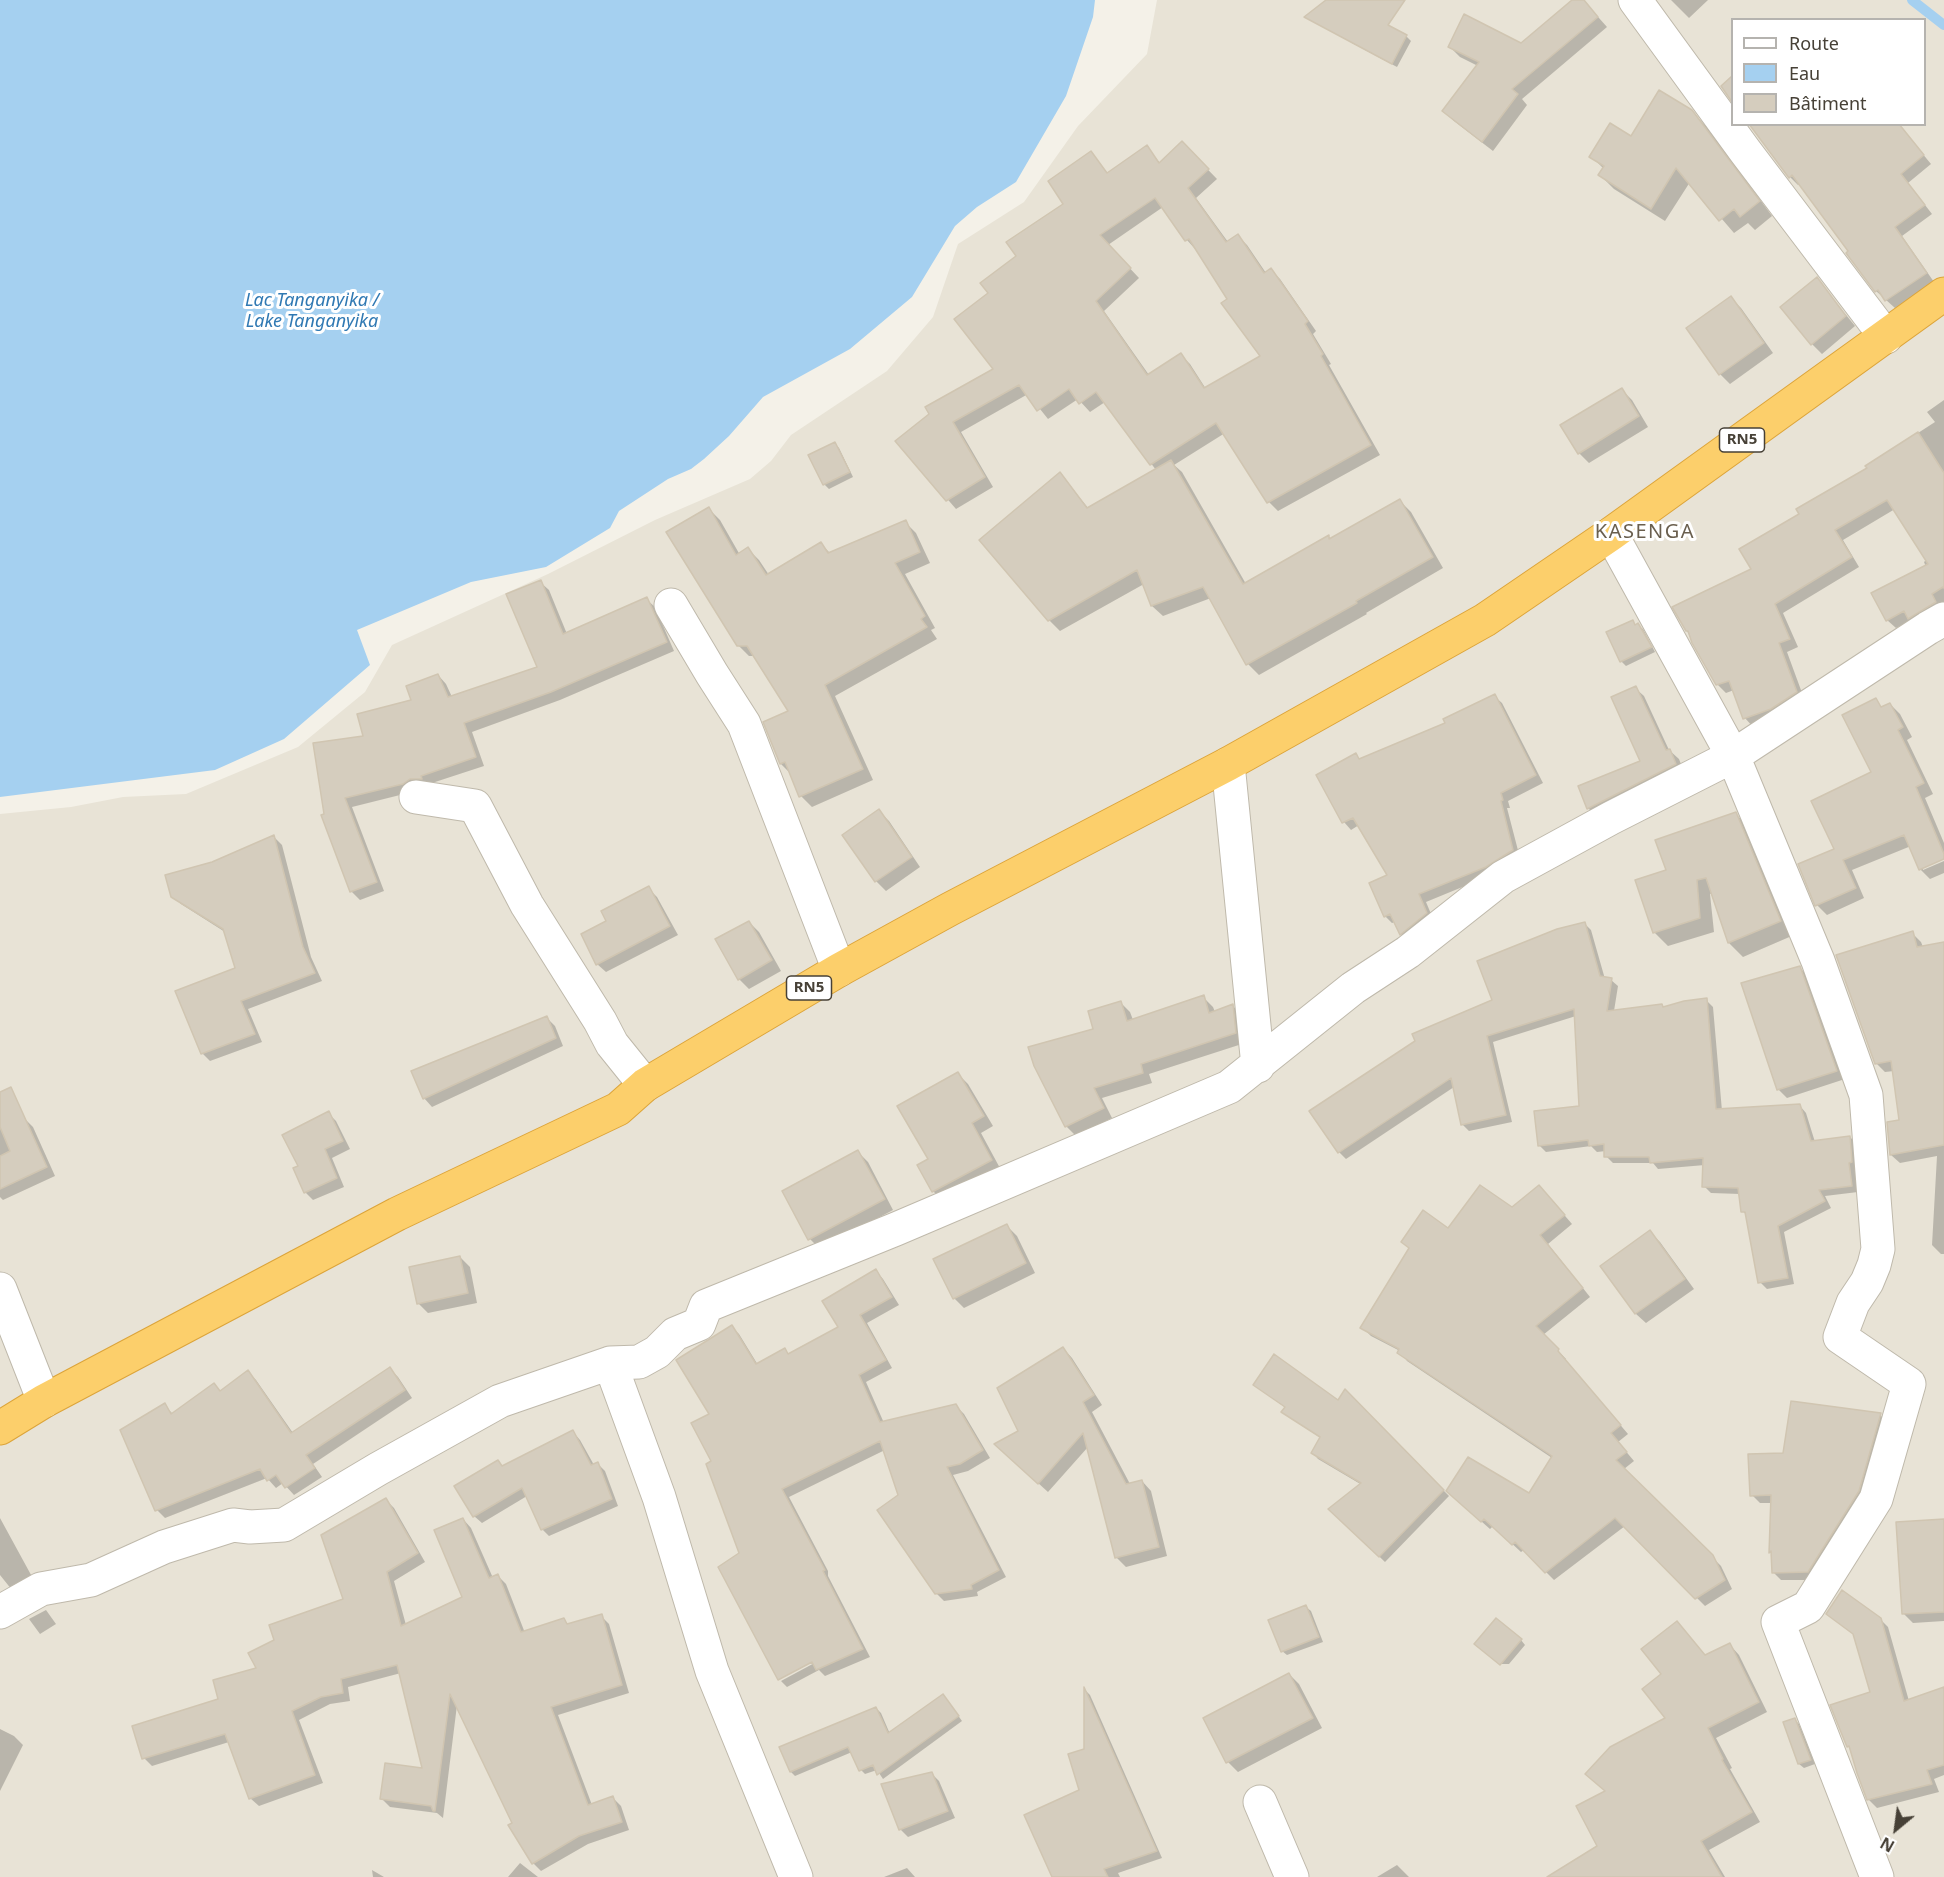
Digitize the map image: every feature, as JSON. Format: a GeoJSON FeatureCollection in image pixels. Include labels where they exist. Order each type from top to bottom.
{"type":"FeatureCollection","features":[{"type":"Feature","properties":{"kind":"highway","name":"RN5"},"geometry":{"type":"LineString","coordinates":[[0,1428],[44,1401],[397,1214],[618,1109],[645,1085],[839,970],[950,909],[1228,764],[1485,620],[1611,534],[1944,294]]}},
{"type":"Feature","properties":{"kind":"street"},"geometry":{"type":"LineString","coordinates":[[1635,0],[1744,151],[1886,337]]}},
{"type":"Feature","properties":{"kind":"street"},"geometry":{"type":"LineString","coordinates":[[1611,534],[1734,756],[1818,961],[1866,1095],[1878,1249],[1867,1282],[1853,1303],[1840,1337],[1909,1384],[1876,1499],[1808,1606],[1778,1622],[1877,1877]]}},
{"type":"Feature","properties":{"kind":"street"},"geometry":{"type":"LineString","coordinates":[[671,604],[744,724],[839,970]]}},
{"type":"Feature","properties":{"kind":"street"},"geometry":{"type":"LineString","coordinates":[[0,1612],[41,1589],[91,1580],[164,1547],[233,1525],[250,1527],[284,1525],[500,1401],[610,1363],[639,1362],[657,1352],[675,1334],[699,1324],[706,1306],[896,1229],[1229,1087],[1353,988],[1408,952],[1503,877],[1611,818],[1734,756],[1944,619]]}},
{"type":"Feature","properties":{"kind":"street"},"geometry":{"type":"LineString","coordinates":[[1228,764],[1258,1066]]}},
{"type":"Feature","properties":{"kind":"street"},"geometry":{"type":"LineString","coordinates":[[416,797],[475,806],[527,905],[612,1044],[645,1085]]}},
{"type":"Feature","properties":{"kind":"street"},"geometry":{"type":"LineString","coordinates":[[0,1288],[44,1401]]}},
{"type":"Feature","properties":{"kind":"street"},"geometry":{"type":"LineString","coordinates":[[610,1363],[659,1497],[712,1671],[796,1877]]}},
{"type":"Feature","properties":{"kind":"street"},"geometry":{"type":"LineString","coordinates":[[1260,1802],[1292,1877]]}},
{"type":"Feature","properties":{"kind":"shaded area"},"geometry":{"type":"Polygon","coordinates":[[[1157,0],[1944,0],[1944,1877],[0,1877],[0,814],[71,807],[123,797],[186,794],[298,747],[365,692],[392,645],[548,574],[655,520],[750,479],[771,461],[791,435],[887,371],[933,317],[958,244],[1024,202],[1078,126],[1147,54],[1157,0]]]}},
{"type":"Feature","properties":{"kind":"water","name":"Lac Tanganyika / Lake Tanganyika"},"geometry":{"type":"Polygon","coordinates":[[[0,0],[1095,0],[1093,17],[1066,96],[1016,182],[977,207],[955,226],[912,297],[850,349],[763,397],[729,436],[704,459],[619,511],[610,528],[546,567],[471,582],[357,630],[370,665],[284,739],[215,770],[0,797],[0,0]]]}},
{"type":"Feature","properties":{"kind":"building"},"geometry":{"type":"Polygon","coordinates":[[[1326,0],[1405,0],[1388,25],[1407,35],[1392,64],[1304,17],[1326,0]]]}},
{"type":"Feature","properties":{"kind":"building"},"geometry":{"type":"Polygon","coordinates":[[[1572,0],[1584,0],[1598,17],[1512,89],[1518,94],[1482,142],[1442,111],[1479,62],[1448,47],[1464,14],[1521,43],[1572,0]]]}},
{"type":"Feature","properties":{"kind":"building"},"geometry":{"type":"Polygon","coordinates":[[[1731,77],[1731,101],[1721,86],[1731,77]]]}},
{"type":"Feature","properties":{"kind":"building"},"geometry":{"type":"Polygon","coordinates":[[[1659,90],[1692,110],[1760,201],[1740,217],[1734,209],[1719,221],[1676,168],[1651,209],[1598,175],[1604,166],[1589,157],[1610,123],[1631,136],[1659,90]]]}},
{"type":"Feature","properties":{"kind":"building"},"geometry":{"type":"Polygon","coordinates":[[[1750,126],[1901,126],[1924,155],[1901,174],[1925,205],[1895,227],[1927,273],[1885,301],[1878,290],[1875,292],[1846,253],[1848,251],[1792,175],[1789,178],[1750,126]]]}},
{"type":"Feature","properties":{"kind":"building"},"geometry":{"type":"Polygon","coordinates":[[[1182,141],[1209,169],[1188,188],[1226,242],[1238,234],[1264,273],[1271,268],[1308,321],[1305,324],[1323,354],[1321,356],[1371,445],[1267,503],[1216,423],[1150,465],[1096,392],[1079,404],[1069,389],[1037,411],[1019,385],[953,422],[985,477],[946,501],[895,441],[929,414],[925,407],[993,369],[954,319],[988,293],[980,283],[1016,256],[1006,242],[1063,204],[1048,181],[1091,151],[1107,173],[1147,145],[1159,163],[1182,141]],[[1155,198],[1100,235],[1131,268],[1096,301],[1147,375],[1181,353],[1204,388],[1260,356],[1221,303],[1227,299],[1189,239],[1185,241],[1155,198]]]}},
{"type":"Feature","properties":{"kind":"building"},"geometry":{"type":"Polygon","coordinates":[[[1817,277],[1846,316],[1811,345],[1780,307],[1817,277]]]}},
{"type":"Feature","properties":{"kind":"building"},"geometry":{"type":"Polygon","coordinates":[[[1731,296],[1764,343],[1719,375],[1686,328],[1731,296]]]}},
{"type":"Feature","properties":{"kind":"building"},"geometry":{"type":"Polygon","coordinates":[[[1622,388],[1639,416],[1578,454],[1560,425],[1622,388]]]}},
{"type":"Feature","properties":{"kind":"building"},"geometry":{"type":"Polygon","coordinates":[[[1918,432],[1944,473],[1944,588],[1932,594],[1936,602],[1908,619],[1904,611],[1886,621],[1871,593],[1928,564],[1887,500],[1835,530],[1852,557],[1775,604],[1790,639],[1779,643],[1797,692],[1771,709],[1743,719],[1729,681],[1716,685],[1692,643],[1688,631],[1672,607],[1751,569],[1739,549],[1799,514],[1796,509],[1867,468],[1865,466],[1918,432]]]}},
{"type":"Feature","properties":{"kind":"building"},"geometry":{"type":"Polygon","coordinates":[[[835,442],[850,472],[823,485],[808,455],[835,442]]]}},
{"type":"Feature","properties":{"kind":"building"},"geometry":{"type":"Polygon","coordinates":[[[1171,460],[1243,584],[1329,535],[1329,539],[1400,499],[1433,557],[1356,601],[1357,603],[1246,665],[1203,587],[1151,606],[1137,570],[1048,621],[979,540],[1060,472],[1087,508],[1171,460]]]}},
{"type":"Feature","properties":{"kind":"building"},"geometry":{"type":"Polygon","coordinates":[[[709,507],[736,555],[748,547],[766,575],[821,542],[828,553],[906,520],[920,552],[895,563],[925,616],[921,619],[927,627],[825,685],[863,769],[799,797],[785,762],[780,764],[763,722],[788,711],[747,646],[737,646],[666,532],[709,507]]]}},
{"type":"Feature","properties":{"kind":"building"},"geometry":{"type":"Polygon","coordinates":[[[541,580],[563,634],[647,597],[667,642],[551,692],[464,723],[476,757],[421,776],[422,779],[410,779],[403,784],[345,798],[377,882],[350,892],[321,815],[324,814],[313,743],[363,736],[357,714],[411,700],[406,686],[438,674],[448,697],[537,667],[506,594],[541,580]]]}},
{"type":"Feature","properties":{"kind":"building"},"geometry":{"type":"Polygon","coordinates":[[[1633,620],[1635,625],[1638,623],[1652,647],[1620,662],[1606,632],[1633,620]]]}},
{"type":"Feature","properties":{"kind":"building"},"geometry":{"type":"Polygon","coordinates":[[[1636,686],[1666,750],[1670,749],[1676,764],[1587,809],[1578,786],[1640,761],[1611,697],[1636,686]]]}},
{"type":"Feature","properties":{"kind":"building"},"geometry":{"type":"Polygon","coordinates":[[[1495,694],[1536,775],[1501,793],[1513,850],[1486,867],[1419,894],[1427,913],[1400,935],[1390,914],[1384,917],[1369,883],[1387,875],[1353,818],[1342,823],[1316,775],[1356,753],[1359,759],[1445,723],[1443,719],[1495,694]]]}},
{"type":"Feature","properties":{"kind":"building"},"geometry":{"type":"Polygon","coordinates":[[[1876,698],[1881,707],[1890,703],[1903,727],[1898,730],[1924,783],[1916,787],[1944,854],[1944,859],[1919,870],[1904,835],[1843,860],[1856,888],[1815,906],[1798,864],[1834,849],[1811,801],[1871,772],[1842,715],[1876,698]]]}},
{"type":"Feature","properties":{"kind":"building"},"geometry":{"type":"Polygon","coordinates":[[[879,809],[912,857],[875,882],[842,835],[879,809]]]}},
{"type":"Feature","properties":{"kind":"building"},"geometry":{"type":"Polygon","coordinates":[[[1736,812],[1781,921],[1728,943],[1706,878],[1697,880],[1700,918],[1653,933],[1635,880],[1666,870],[1655,840],[1736,812]]]}},
{"type":"Feature","properties":{"kind":"building"},"geometry":{"type":"Polygon","coordinates":[[[274,835],[303,947],[315,973],[241,1001],[255,1034],[201,1054],[175,991],[235,968],[223,929],[171,897],[165,875],[212,862],[274,835]]]}},
{"type":"Feature","properties":{"kind":"building"},"geometry":{"type":"Polygon","coordinates":[[[649,886],[670,926],[596,965],[581,934],[606,921],[601,911],[649,886]]]}},
{"type":"Feature","properties":{"kind":"building"},"geometry":{"type":"Polygon","coordinates":[[[749,921],[772,960],[738,980],[715,939],[749,921]]]}},
{"type":"Feature","properties":{"kind":"building"},"geometry":{"type":"Polygon","coordinates":[[[1585,922],[1600,976],[1612,978],[1607,1011],[1662,1004],[1663,1007],[1707,998],[1716,1109],[1800,1104],[1811,1141],[1850,1136],[1852,1162],[1849,1163],[1852,1186],[1819,1190],[1825,1201],[1778,1226],[1788,1278],[1758,1283],[1745,1212],[1741,1212],[1738,1188],[1702,1187],[1703,1158],[1650,1163],[1649,1157],[1604,1157],[1604,1144],[1589,1146],[1588,1140],[1538,1146],[1534,1111],[1579,1106],[1574,1009],[1487,1036],[1506,1115],[1461,1125],[1451,1078],[1338,1153],[1309,1111],[1415,1041],[1412,1034],[1492,1000],[1477,961],[1557,929],[1585,922]]]}},
{"type":"Feature","properties":{"kind":"building"},"geometry":{"type":"Polygon","coordinates":[[[1913,931],[1917,947],[1944,942],[1944,1145],[1890,1155],[1887,1122],[1899,1120],[1891,1061],[1875,1064],[1836,955],[1913,931]]]}},
{"type":"Feature","properties":{"kind":"building"},"geometry":{"type":"Polygon","coordinates":[[[1800,966],[1837,1071],[1777,1090],[1741,983],[1800,966]]]}},
{"type":"Feature","properties":{"kind":"building"},"geometry":{"type":"Polygon","coordinates":[[[1204,995],[1209,1013],[1233,1004],[1236,1033],[1141,1064],[1143,1073],[1094,1088],[1104,1108],[1065,1127],[1034,1066],[1028,1047],[1093,1029],[1088,1011],[1121,1001],[1127,1021],[1204,995]]]}},
{"type":"Feature","properties":{"kind":"building"},"geometry":{"type":"Polygon","coordinates":[[[547,1016],[556,1038],[423,1099],[411,1071],[547,1016]]]}},
{"type":"Feature","properties":{"kind":"building"},"geometry":{"type":"Polygon","coordinates":[[[958,1072],[984,1116],[972,1123],[992,1160],[932,1192],[917,1165],[928,1159],[897,1106],[958,1072]]]}},
{"type":"Feature","properties":{"kind":"building"},"geometry":{"type":"Polygon","coordinates":[[[11,1087],[47,1167],[0,1189],[0,1156],[10,1151],[0,1127],[0,1092],[11,1087]]]}},
{"type":"Feature","properties":{"kind":"building"},"geometry":{"type":"Polygon","coordinates":[[[329,1111],[343,1141],[325,1149],[337,1178],[304,1193],[293,1168],[298,1166],[282,1135],[329,1111]]]}},
{"type":"Feature","properties":{"kind":"building"},"geometry":{"type":"Polygon","coordinates":[[[858,1150],[885,1199],[808,1240],[782,1191],[858,1150]]]}},
{"type":"Feature","properties":{"kind":"building"},"geometry":{"type":"Polygon","coordinates":[[[1480,1185],[1512,1207],[1539,1185],[1565,1215],[1540,1235],[1583,1288],[1536,1326],[1559,1349],[1558,1351],[1621,1425],[1611,1433],[1627,1452],[1616,1460],[1713,1555],[1725,1580],[1695,1599],[1615,1518],[1545,1573],[1515,1542],[1512,1545],[1484,1519],[1481,1522],[1446,1491],[1468,1457],[1529,1493],[1552,1456],[1397,1353],[1399,1349],[1360,1328],[1409,1248],[1401,1242],[1423,1210],[1448,1228],[1480,1185]]]}},
{"type":"Feature","properties":{"kind":"building"},"geometry":{"type":"Polygon","coordinates":[[[1007,1224],[1026,1263],[953,1299],[933,1259],[1007,1224]]]}},
{"type":"Feature","properties":{"kind":"building"},"geometry":{"type":"Polygon","coordinates":[[[1650,1230],[1685,1279],[1635,1314],[1600,1266],[1650,1230]]]}},
{"type":"Feature","properties":{"kind":"building"},"geometry":{"type":"Polygon","coordinates":[[[460,1256],[468,1293],[417,1304],[409,1267],[460,1256]]]}},
{"type":"Feature","properties":{"kind":"building"},"geometry":{"type":"Polygon","coordinates":[[[876,1269],[892,1297],[860,1315],[886,1360],[859,1375],[880,1422],[956,1404],[983,1450],[960,1464],[947,1467],[999,1570],[971,1585],[972,1589],[935,1594],[877,1510],[898,1495],[880,1441],[782,1489],[863,1649],[816,1670],[812,1662],[778,1680],[718,1567],[739,1553],[706,1464],[711,1461],[691,1423],[709,1414],[676,1360],[732,1325],[756,1364],[785,1348],[788,1354],[838,1327],[822,1301],[876,1269]]]}},
{"type":"Feature","properties":{"kind":"building"},"geometry":{"type":"Polygon","coordinates":[[[1063,1347],[1094,1395],[1083,1402],[1126,1484],[1142,1480],[1159,1547],[1115,1558],[1083,1433],[1038,1484],[994,1444],[1018,1431],[997,1388],[1063,1347]]]}},
{"type":"Feature","properties":{"kind":"building"},"geometry":{"type":"Polygon","coordinates":[[[1274,1354],[1338,1400],[1345,1389],[1444,1490],[1379,1557],[1328,1509],[1361,1483],[1311,1453],[1320,1437],[1281,1412],[1285,1407],[1253,1385],[1274,1354]]]}},
{"type":"Feature","properties":{"kind":"building"},"geometry":{"type":"Polygon","coordinates":[[[390,1367],[405,1390],[306,1455],[315,1468],[285,1488],[276,1475],[267,1481],[260,1469],[155,1511],[120,1430],[165,1403],[171,1414],[214,1383],[220,1391],[248,1370],[291,1433],[390,1367]]]}},
{"type":"Feature","properties":{"kind":"building"},"geometry":{"type":"Polygon","coordinates":[[[1791,1401],[1881,1413],[1859,1491],[1808,1572],[1772,1573],[1771,1551],[1769,1553],[1771,1495],[1750,1496],[1748,1454],[1783,1453],[1791,1401]]]}},
{"type":"Feature","properties":{"kind":"building"},"geometry":{"type":"Polygon","coordinates":[[[573,1430],[591,1465],[598,1462],[612,1499],[541,1530],[522,1488],[473,1517],[454,1486],[498,1460],[502,1466],[573,1430]]]}},
{"type":"Feature","properties":{"kind":"building"},"geometry":{"type":"Polygon","coordinates":[[[386,1498],[418,1553],[387,1572],[401,1626],[462,1597],[434,1530],[463,1518],[489,1578],[498,1574],[521,1632],[564,1618],[567,1624],[602,1614],[622,1685],[551,1707],[588,1805],[613,1796],[622,1822],[579,1836],[532,1864],[508,1825],[512,1823],[450,1694],[435,1811],[431,1806],[380,1799],[385,1763],[422,1768],[397,1665],[341,1679],[343,1693],[321,1697],[292,1711],[315,1775],[249,1799],[225,1734],[142,1759],[132,1726],[218,1699],[213,1680],[256,1668],[248,1653],[274,1640],[269,1625],[343,1599],[321,1535],[386,1498]]]}},
{"type":"Feature","properties":{"kind":"building"},"geometry":{"type":"Polygon","coordinates":[[[1944,1519],[1944,1612],[1902,1614],[1896,1522],[1944,1519]]]}},
{"type":"Feature","properties":{"kind":"building"},"geometry":{"type":"Polygon","coordinates":[[[1842,1590],[1881,1618],[1904,1701],[1944,1687],[1944,1765],[1927,1770],[1932,1784],[1867,1800],[1849,1746],[1847,1747],[1830,1705],[1870,1692],[1853,1634],[1826,1614],[1842,1590]]]}},
{"type":"Feature","properties":{"kind":"building"},"geometry":{"type":"Polygon","coordinates":[[[1306,1605],[1319,1637],[1281,1652],[1268,1620],[1306,1605]]]}},
{"type":"Feature","properties":{"kind":"building"},"geometry":{"type":"Polygon","coordinates":[[[1496,1618],[1522,1639],[1500,1665],[1474,1644],[1496,1618]]]}},
{"type":"Feature","properties":{"kind":"building"},"geometry":{"type":"Polygon","coordinates":[[[1677,1621],[1705,1655],[1730,1643],[1759,1702],[1708,1728],[1722,1760],[1752,1812],[1701,1841],[1722,1877],[1547,1877],[1597,1846],[1576,1806],[1605,1791],[1585,1774],[1610,1747],[1665,1718],[1642,1689],[1661,1674],[1641,1649],[1677,1621]]]}},
{"type":"Feature","properties":{"kind":"building"},"geometry":{"type":"Polygon","coordinates":[[[1289,1673],[1313,1718],[1226,1763],[1203,1718],[1289,1673]]]}},
{"type":"Feature","properties":{"kind":"building"},"geometry":{"type":"Polygon","coordinates":[[[1084,1687],[1157,1851],[1104,1869],[1108,1877],[1052,1877],[1024,1815],[1079,1790],[1068,1754],[1084,1749],[1084,1687]]]}},
{"type":"Feature","properties":{"kind":"building"},"geometry":{"type":"Polygon","coordinates":[[[943,1694],[959,1716],[877,1775],[873,1765],[859,1771],[848,1747],[790,1772],[779,1747],[876,1707],[888,1733],[943,1694]]]}},
{"type":"Feature","properties":{"kind":"building"},"geometry":{"type":"Polygon","coordinates":[[[1795,1718],[1811,1760],[1798,1764],[1783,1722],[1795,1718]]]}},
{"type":"Feature","properties":{"kind":"building"},"geometry":{"type":"Polygon","coordinates":[[[932,1772],[948,1811],[899,1830],[881,1784],[932,1772]]]}},
{"type":"Feature","properties":{"kind":"waterway"},"geometry":{"type":"LineString","coordinates":[[1912,0],[1944,25]]}},
{"type":"Feature","properties":{"kind":"district","name":"KASENGA"},"geometry":{"type":"Point","coordinates":[1645,532]}}]}
